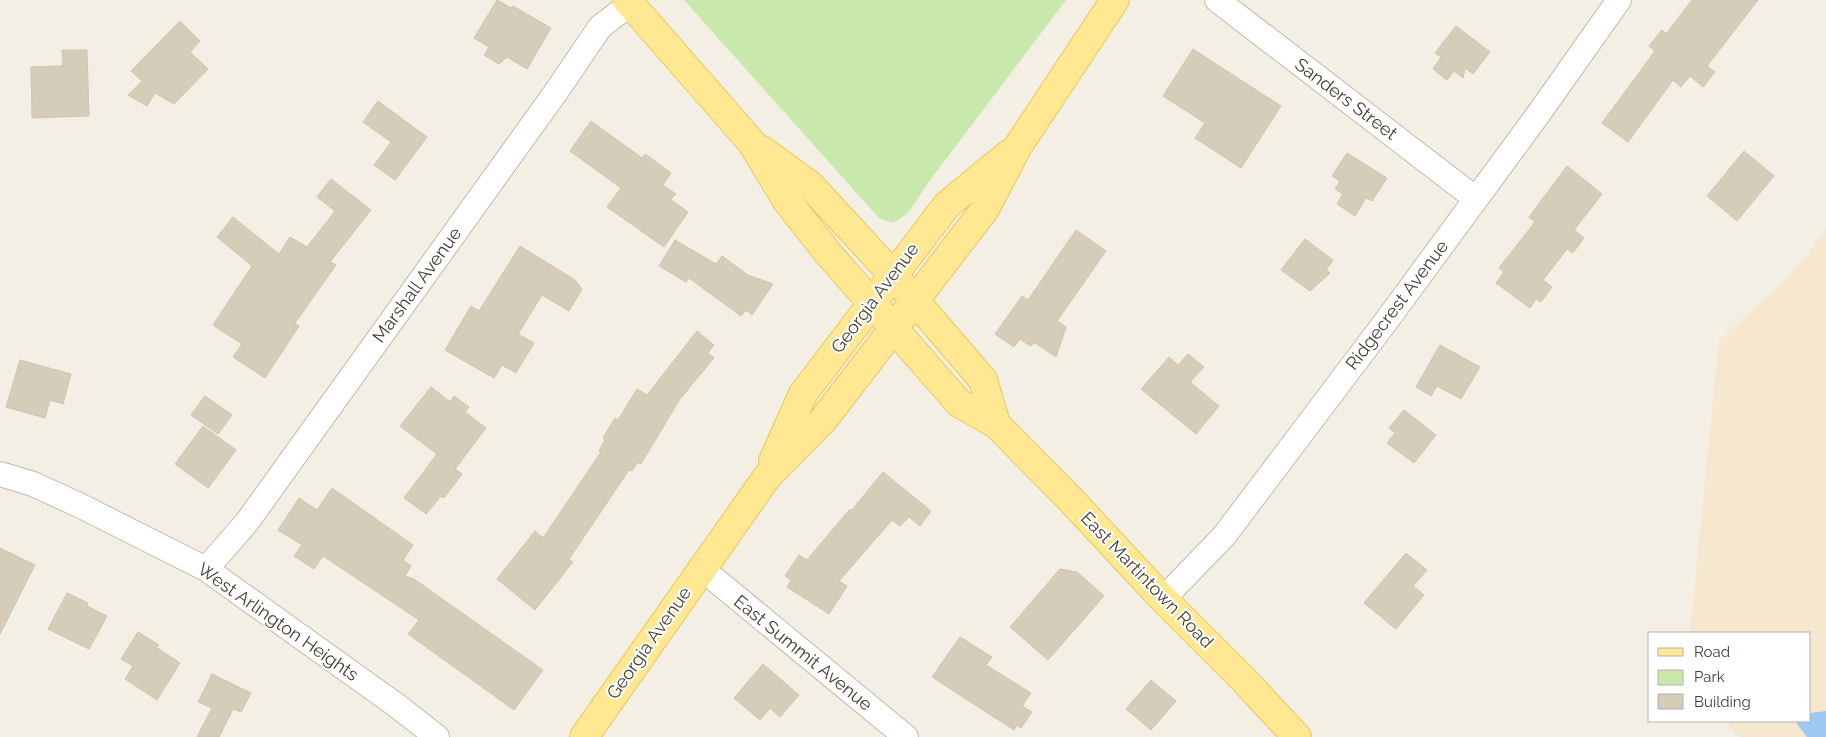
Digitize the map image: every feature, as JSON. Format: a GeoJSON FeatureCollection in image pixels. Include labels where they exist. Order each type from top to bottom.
{"type":"FeatureCollection","features":[{"type":"Feature","properties":{"kind":"main road","name":"Georgia Avenue"},"geometry":{"type":"LineString","coordinates":[[584,737],[701,568],[767,477],[824,418],[985,209],[1018,146],[1114,0]]}},
{"type":"Feature","properties":{"kind":"main road"},"geometry":{"type":"LineString","coordinates":[[628,2],[752,143]]}},
{"type":"Feature","properties":{"kind":"main road","name":"East Martintown Road"},"geometry":{"type":"LineString","coordinates":[[752,143],[810,185],[894,275],[983,380],[996,424]]}},
{"type":"Feature","properties":{"kind":"main road","name":"East Martintown Road"},"geometry":{"type":"LineString","coordinates":[[752,143],[787,201],[827,252],[959,403],[996,424],[1297,737]]}},
{"type":"Feature","properties":{"kind":"main road","name":"Georgia Avenue"},"geometry":{"type":"LineString","coordinates":[[767,477],[803,394],[872,303],[947,205],[1018,146]]}},
{"type":"Feature","properties":{"kind":"street","name":"Sanders Street"},"geometry":{"type":"LineString","coordinates":[[1217,0],[1476,199]]}},
{"type":"Feature","properties":{"kind":"street","name":"Ridgecrest Avenue"},"geometry":{"type":"LineString","coordinates":[[1163,599],[1224,536],[1476,199],[1619,0]]}},
{"type":"Feature","properties":{"kind":"street","name":"Marshall Avenue"},"geometry":{"type":"LineString","coordinates":[[206,569],[246,522],[550,100],[600,27],[628,2]]}},
{"type":"Feature","properties":{"kind":"street","name":"West Arlington Heights"},"geometry":{"type":"LineString","coordinates":[[0,474],[33,484],[81,506],[206,569],[437,737]]}},
{"type":"Feature","properties":{"kind":"street","name":"East Summit Avenue"},"geometry":{"type":"LineString","coordinates":[[701,568],[906,737]]}},
{"type":"Feature","properties":{"kind":"shaded area"},"geometry":{"type":"Polygon","coordinates":[[[1826,230],[1826,737],[1739,737],[1726,722],[1811,722],[1811,632],[1690,632],[1719,340],[1788,278],[1826,230]]]}},
{"type":"Feature","properties":{"kind":"green space"},"geometry":{"type":"Polygon","coordinates":[[[684,0],[1066,0],[912,207],[901,218],[890,222],[878,217],[684,0]]]}},
{"type":"Feature","properties":{"kind":"water"},"geometry":{"type":"Polygon","coordinates":[[[1826,711],[1826,737],[1807,737],[1796,722],[1811,722],[1811,713],[1826,711]]]}},
{"type":"Feature","properties":{"kind":"building"},"geometry":{"type":"Polygon","coordinates":[[[497,0],[511,8],[513,6],[551,28],[527,69],[507,57],[499,64],[484,55],[489,47],[474,38],[497,0]]]}},
{"type":"Feature","properties":{"kind":"building"},"geometry":{"type":"Polygon","coordinates":[[[1692,0],[1758,0],[1707,66],[1715,72],[1703,87],[1690,76],[1681,87],[1673,80],[1628,142],[1602,123],[1655,51],[1649,46],[1662,30],[1666,34],[1692,0]]]}},
{"type":"Feature","properties":{"kind":"building"},"geometry":{"type":"Polygon","coordinates":[[[180,21],[200,41],[190,52],[208,69],[174,104],[155,93],[147,106],[128,95],[142,81],[131,71],[180,21]]]}},
{"type":"Feature","properties":{"kind":"building"},"geometry":{"type":"Polygon","coordinates":[[[1456,26],[1490,52],[1473,74],[1465,68],[1463,78],[1454,71],[1447,80],[1433,69],[1441,57],[1435,53],[1456,26]]]}},
{"type":"Feature","properties":{"kind":"building"},"geometry":{"type":"Polygon","coordinates":[[[1193,49],[1281,106],[1241,168],[1195,138],[1205,123],[1163,96],[1193,49]]]}},
{"type":"Feature","properties":{"kind":"building"},"geometry":{"type":"Polygon","coordinates":[[[62,50],[87,50],[89,116],[32,118],[31,67],[63,66],[62,50]]]}},
{"type":"Feature","properties":{"kind":"building"},"geometry":{"type":"Polygon","coordinates":[[[378,101],[427,137],[395,180],[374,165],[391,142],[363,122],[378,101]]]}},
{"type":"Feature","properties":{"kind":"building"},"geometry":{"type":"Polygon","coordinates":[[[591,121],[642,158],[645,154],[671,173],[663,185],[676,194],[670,199],[688,212],[664,247],[607,207],[621,188],[570,151],[591,121]]]}},
{"type":"Feature","properties":{"kind":"building"},"geometry":{"type":"Polygon","coordinates":[[[1744,151],[1774,176],[1737,221],[1707,196],[1744,151]]]}},
{"type":"Feature","properties":{"kind":"building"},"geometry":{"type":"Polygon","coordinates":[[[1347,153],[1387,178],[1372,201],[1366,198],[1355,216],[1337,204],[1343,194],[1335,189],[1340,181],[1332,176],[1347,153]]]}},
{"type":"Feature","properties":{"kind":"building"},"geometry":{"type":"Polygon","coordinates":[[[1567,166],[1602,194],[1574,230],[1584,238],[1573,253],[1567,249],[1543,280],[1552,287],[1541,302],[1536,299],[1530,308],[1496,283],[1504,272],[1499,268],[1535,222],[1529,217],[1567,166]]]}},
{"type":"Feature","properties":{"kind":"building"},"geometry":{"type":"Polygon","coordinates":[[[331,179],[371,210],[330,262],[336,265],[295,323],[299,326],[265,378],[233,357],[242,344],[213,325],[252,266],[217,237],[233,217],[279,254],[290,237],[307,247],[335,211],[317,197],[331,179]]]}},
{"type":"Feature","properties":{"kind":"building"},"geometry":{"type":"Polygon","coordinates":[[[1076,230],[1106,251],[1057,321],[1066,327],[1056,357],[1035,343],[1030,346],[1020,339],[1014,347],[995,334],[1022,296],[1028,300],[1076,230]]]}},
{"type":"Feature","properties":{"kind":"building"},"geometry":{"type":"Polygon","coordinates":[[[1305,239],[1333,260],[1326,270],[1330,273],[1310,291],[1281,270],[1305,239]]]}},
{"type":"Feature","properties":{"kind":"building"},"geometry":{"type":"Polygon","coordinates":[[[675,240],[716,264],[722,256],[748,275],[773,284],[752,315],[746,310],[741,316],[689,278],[686,282],[659,266],[675,240]]]}},
{"type":"Feature","properties":{"kind":"building"},"geometry":{"type":"Polygon","coordinates":[[[520,246],[575,280],[582,289],[569,311],[542,295],[518,334],[534,343],[516,373],[502,365],[494,378],[445,350],[471,306],[479,311],[520,246]]]}},
{"type":"Feature","properties":{"kind":"building"},"geometry":{"type":"Polygon","coordinates":[[[697,331],[714,345],[708,353],[714,358],[680,399],[641,464],[638,462],[632,471],[629,470],[569,559],[573,562],[535,610],[497,579],[535,531],[543,538],[601,452],[599,451],[605,440],[603,438],[615,418],[618,420],[637,389],[647,395],[697,331]]]}},
{"type":"Feature","properties":{"kind":"building"},"geometry":{"type":"Polygon","coordinates":[[[1440,345],[1480,367],[1461,399],[1437,386],[1431,396],[1416,387],[1440,345]]]}},
{"type":"Feature","properties":{"kind":"building"},"geometry":{"type":"Polygon","coordinates":[[[1188,354],[1204,367],[1190,382],[1219,406],[1196,434],[1141,389],[1169,357],[1178,365],[1188,354]]]}},
{"type":"Feature","properties":{"kind":"building"},"geometry":{"type":"Polygon","coordinates":[[[20,360],[71,374],[63,404],[50,400],[45,418],[6,407],[20,360]]]}},
{"type":"Feature","properties":{"kind":"building"},"geometry":{"type":"Polygon","coordinates":[[[431,387],[450,402],[454,396],[469,407],[465,412],[486,428],[455,469],[462,474],[444,498],[441,496],[426,514],[404,498],[437,454],[400,426],[431,387]]]}},
{"type":"Feature","properties":{"kind":"building"},"geometry":{"type":"Polygon","coordinates":[[[205,396],[232,415],[218,434],[191,415],[205,396]]]}},
{"type":"Feature","properties":{"kind":"building"},"geometry":{"type":"Polygon","coordinates":[[[1404,410],[1436,435],[1414,463],[1387,443],[1395,433],[1389,428],[1404,410]]]}},
{"type":"Feature","properties":{"kind":"building"},"geometry":{"type":"Polygon","coordinates":[[[203,426],[236,450],[208,488],[175,464],[203,426]]]}},
{"type":"Feature","properties":{"kind":"building"},"geometry":{"type":"Polygon","coordinates":[[[883,472],[931,511],[920,526],[909,517],[900,526],[892,520],[839,581],[847,586],[829,614],[787,587],[791,580],[785,576],[799,555],[807,560],[883,472]]]}},
{"type":"Feature","properties":{"kind":"building"},"geometry":{"type":"Polygon","coordinates":[[[332,488],[413,545],[403,560],[411,566],[405,576],[414,579],[543,670],[514,710],[408,634],[419,620],[323,556],[314,569],[294,556],[302,545],[278,530],[299,498],[317,510],[332,488]]]}},
{"type":"Feature","properties":{"kind":"building"},"geometry":{"type":"Polygon","coordinates":[[[0,548],[35,565],[0,634],[0,548]]]}},
{"type":"Feature","properties":{"kind":"building"},"geometry":{"type":"Polygon","coordinates":[[[1406,553],[1427,570],[1413,586],[1424,595],[1396,629],[1364,603],[1406,553]]]}},
{"type":"Feature","properties":{"kind":"building"},"geometry":{"type":"Polygon","coordinates":[[[1060,569],[1077,572],[1104,596],[1048,660],[1010,627],[1060,569]]]}},
{"type":"Feature","properties":{"kind":"building"},"geometry":{"type":"Polygon","coordinates":[[[67,593],[88,603],[87,606],[107,616],[89,649],[48,629],[67,593]]]}},
{"type":"Feature","properties":{"kind":"building"},"geometry":{"type":"Polygon","coordinates":[[[138,632],[159,645],[156,647],[180,663],[157,700],[125,679],[133,666],[121,659],[138,632]]]}},
{"type":"Feature","properties":{"kind":"building"},"geometry":{"type":"Polygon","coordinates":[[[960,637],[992,657],[986,665],[1031,693],[1022,706],[1032,712],[1021,728],[1017,725],[1014,730],[932,677],[960,637]]]}},
{"type":"Feature","properties":{"kind":"building"},"geometry":{"type":"Polygon","coordinates":[[[763,664],[799,695],[780,717],[770,708],[760,720],[734,698],[763,664]]]}},
{"type":"Feature","properties":{"kind":"building"},"geometry":{"type":"Polygon","coordinates":[[[212,674],[251,693],[241,712],[233,709],[219,737],[197,737],[212,708],[198,702],[212,674]]]}},
{"type":"Feature","properties":{"kind":"building"},"geometry":{"type":"Polygon","coordinates":[[[1151,680],[1176,701],[1151,730],[1126,709],[1151,680]]]}}]}
